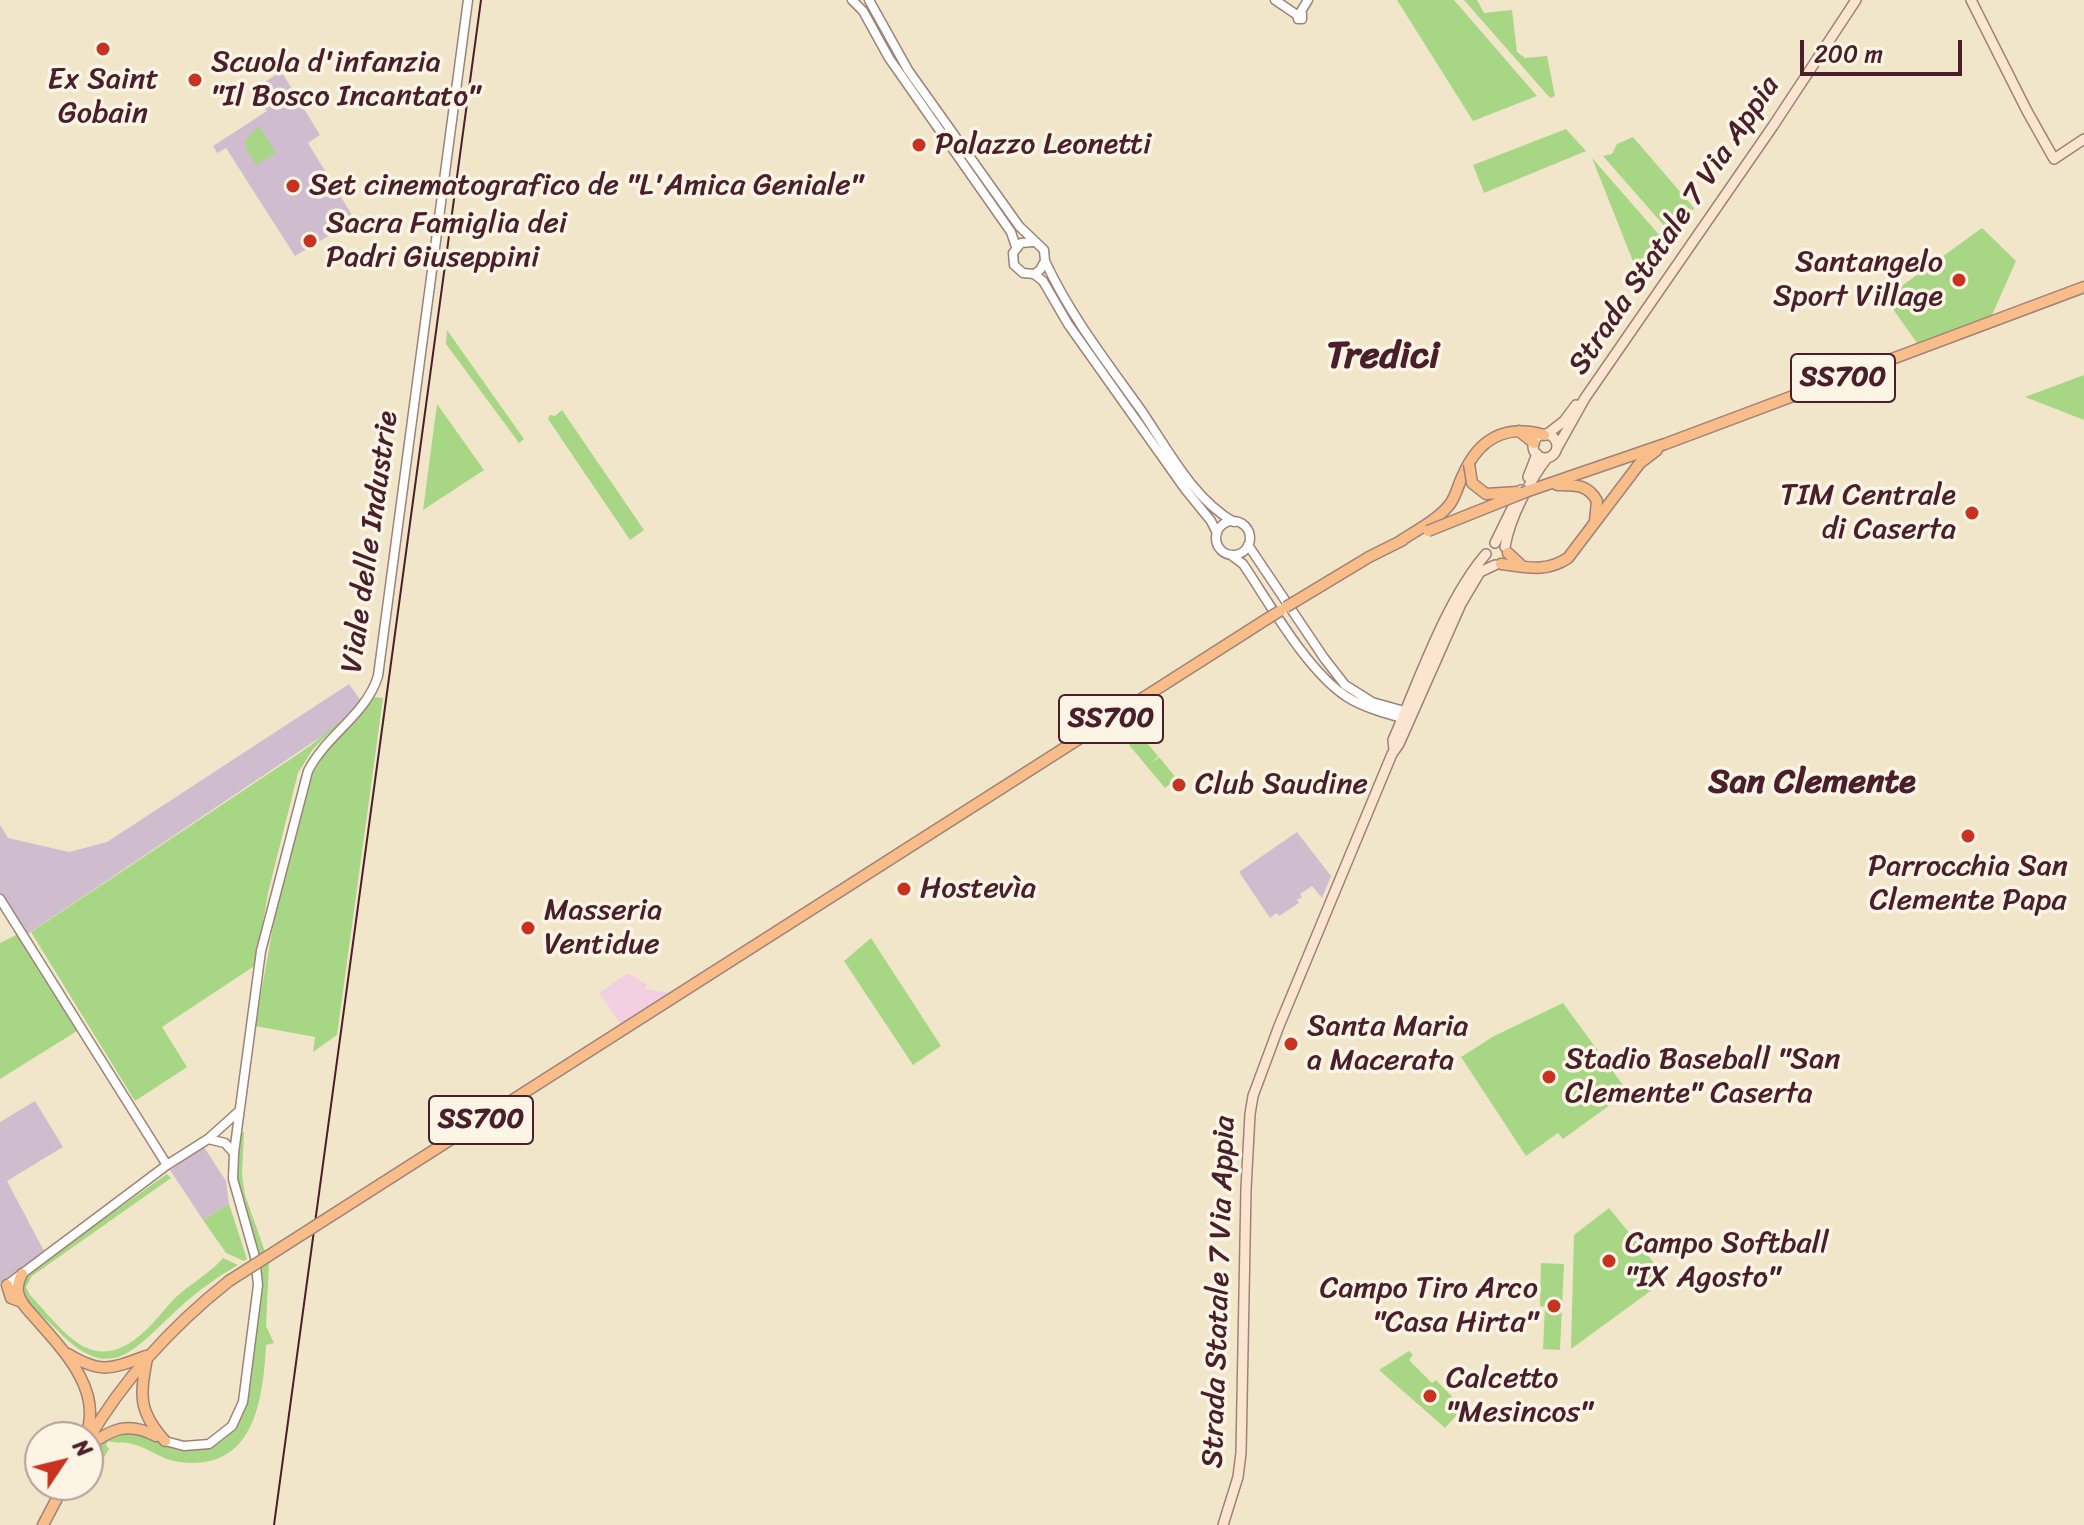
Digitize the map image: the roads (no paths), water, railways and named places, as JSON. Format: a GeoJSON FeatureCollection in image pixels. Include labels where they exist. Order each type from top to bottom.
{"type":"FeatureCollection","features":[{"type":"Feature","properties":{"kind":"highway","name":"SS700"},"geometry":{"type":"LineString","coordinates":[[98,1421],[148,1355],[178,1322],[229,1281],[1283,609],[1399,542],[1426,527],[1665,444],[2084,287]]}},
{"type":"Feature","properties":{"kind":"highway","name":"SS700"},"geometry":{"type":"LineString","coordinates":[[1426,527],[1450,504],[1478,449],[1490,439],[1518,430]]}},
{"type":"Feature","properties":{"kind":"highway"},"geometry":{"type":"LineString","coordinates":[[1518,430],[1545,435]]}},
{"type":"Feature","properties":{"kind":"highway"},"geometry":{"type":"LineString","coordinates":[[1518,430],[1535,449]]}},
{"type":"Feature","properties":{"kind":"highway"},"geometry":{"type":"LineString","coordinates":[[1498,564],[1531,569],[1553,568],[1568,558],[1640,463],[1665,444]]}},
{"type":"Feature","properties":{"kind":"highway","name":"SS700"},"geometry":{"type":"LineString","coordinates":[[1469,464],[1472,483],[1486,494],[1528,491]]}},
{"type":"Feature","properties":{"kind":"highway","name":"SS700"},"geometry":{"type":"LineString","coordinates":[[1546,485],[1573,485],[1588,489],[1594,495],[1598,508],[1594,527]]}},
{"type":"Feature","properties":{"kind":"highway"},"geometry":{"type":"LineString","coordinates":[[1503,548],[1531,569]]}},
{"type":"Feature","properties":{"kind":"highway"},"geometry":{"type":"LineString","coordinates":[[22,1274],[17,1290],[22,1302],[65,1353],[88,1393],[90,1421]]}},
{"type":"Feature","properties":{"kind":"highway"},"geometry":{"type":"LineString","coordinates":[[7,1285],[11,1298],[22,1302]]}},
{"type":"Feature","properties":{"kind":"highway"},"geometry":{"type":"LineString","coordinates":[[65,1353],[88,1366],[103,1369],[115,1368],[148,1355]]}},
{"type":"Feature","properties":{"kind":"highway"},"geometry":{"type":"LineString","coordinates":[[148,1355],[141,1389],[142,1402],[152,1427],[165,1441]]}},
{"type":"Feature","properties":{"kind":"highway"},"geometry":{"type":"LineString","coordinates":[[104,1435],[113,1429],[136,1427],[165,1441]]}},
{"type":"Feature","properties":{"kind":"highway"},"geometry":{"type":"LineString","coordinates":[[43,1525],[56,1501]]}},
{"type":"Feature","properties":{"kind":"main road","name":"Strada Statale 7 Via Appia"},"geometry":{"type":"LineString","coordinates":[[1503,548],[1511,524],[1537,472],[1554,454],[1585,398],[1856,0]]}},
{"type":"Feature","properties":{"kind":"main road"},"geometry":{"type":"LineString","coordinates":[[1971,0],[2054,159],[2084,139]]}},
{"type":"Feature","properties":{"kind":"main road","name":"Strada Statale 7 Via Appia"},"geometry":{"type":"LineString","coordinates":[[1408,716],[1461,604],[1480,572],[1506,561],[1503,548],[1535,449],[1545,435],[1564,421],[1585,398]]}},
{"type":"Feature","properties":{"kind":"main road"},"geometry":{"type":"LineString","coordinates":[[1545,435],[1554,439],[1557,448]]}},
{"type":"Feature","properties":{"kind":"main road"},"geometry":{"type":"LineString","coordinates":[[1535,449],[1547,458]]}},
{"type":"Feature","properties":{"kind":"main road","name":"Strada Statale 7 Via Appia"},"geometry":{"type":"LineString","coordinates":[[1223,1525],[1238,1477],[1241,1453],[1246,1189],[1253,1096],[1452,605],[1489,547],[1503,548]]}},
{"type":"Feature","properties":{"kind":"main road"},"geometry":{"type":"LineString","coordinates":[[1486,554],[1489,561],[1498,564]]}},
{"type":"Feature","properties":{"kind":"street","name":"Viale delle Industrie"},"geometry":{"type":"LineString","coordinates":[[165,1441],[184,1446],[209,1444],[232,1426],[243,1402],[258,1285],[255,1257],[233,1179],[234,1153],[261,951],[303,783],[321,748],[369,698],[378,676],[468,0]]}},
{"type":"Feature","properties":{"kind":"street"},"geometry":{"type":"LineString","coordinates":[[852,0],[863,11],[889,58],[1011,232],[1016,247]]}},
{"type":"Feature","properties":{"kind":"street"},"geometry":{"type":"LineString","coordinates":[[869,0],[908,70],[1010,214],[1033,242],[1044,250],[1045,261],[1076,319],[1191,481],[1220,513],[1246,528],[1248,545],[1339,679],[1372,702],[1408,716]]}},
{"type":"Feature","properties":{"kind":"street"},"geometry":{"type":"LineString","coordinates":[[1275,0],[1298,14],[1308,0]]}},
{"type":"Feature","properties":{"kind":"street"},"geometry":{"type":"LineString","coordinates":[[1033,242],[1024,242],[1016,247],[1012,256],[1015,268],[1034,274],[1043,281],[1068,324],[1217,533],[1220,548],[1243,564],[1303,651],[1334,686],[1359,704],[1408,716]]}},
{"type":"Feature","properties":{"kind":"street"},"geometry":{"type":"LineString","coordinates":[[1034,274],[1045,261]]}},
{"type":"Feature","properties":{"kind":"street"},"geometry":{"type":"LineString","coordinates":[[1217,533],[1223,525],[1234,522]]}},
{"type":"Feature","properties":{"kind":"street"},"geometry":{"type":"LineString","coordinates":[[1231,555],[1241,552],[1248,545]]}},
{"type":"Feature","properties":{"kind":"street"},"geometry":{"type":"LineString","coordinates":[[0,899],[167,1165]]}},
{"type":"Feature","properties":{"kind":"street"},"geometry":{"type":"LineString","coordinates":[[7,1285],[167,1165],[208,1139],[239,1111]]}},
{"type":"Feature","properties":{"kind":"street"},"geometry":{"type":"LineString","coordinates":[[218,1130],[236,1137]]}},
{"type":"Feature","properties":{"kind":"street"},"geometry":{"type":"LineString","coordinates":[[225,1143],[236,1137]]}},
{"type":"Feature","properties":{"kind":"street"},"geometry":{"type":"LineString","coordinates":[[208,1139],[225,1143],[234,1153]]}},
{"type":"Feature","properties":{"kind":"railway"},"geometry":{"type":"LineString","coordinates":[[274,1525],[481,0]]}},
{"type":"Feature","properties":{"kind":"place","name":"Ex Saint Gobain"},"geometry":{"type":"Point","coordinates":[103,49]}},
{"type":"Feature","properties":{"kind":"place","name":"Scuola d'infanzia \"Il Bosco Incantato\""},"geometry":{"type":"Point","coordinates":[195,80]}},
{"type":"Feature","properties":{"kind":"place","name":"Palazzo Leonetti"},"geometry":{"type":"Point","coordinates":[919,145]}},
{"type":"Feature","properties":{"kind":"place","name":"Set cinematografico de \"L'Amica Geniale\""},"geometry":{"type":"Point","coordinates":[293,186]}},
{"type":"Feature","properties":{"kind":"place","name":"Sacra Famiglia dei Padri Giuseppini"},"geometry":{"type":"Point","coordinates":[310,241]}},
{"type":"Feature","properties":{"kind":"place","name":"Santangelo Sport Village"},"geometry":{"type":"Point","coordinates":[1959,280]}},
{"type":"Feature","properties":{"kind":"place","name":"TIM Centrale di Caserta"},"geometry":{"type":"Point","coordinates":[1972,513]}},
{"type":"Feature","properties":{"kind":"place","name":"Club Saudine"},"geometry":{"type":"Point","coordinates":[1179,785]}},
{"type":"Feature","properties":{"kind":"place","name":"Parrocchia San Clemente Papa"},"geometry":{"type":"Point","coordinates":[1968,836]}},
{"type":"Feature","properties":{"kind":"place","name":"Hostevìa"},"geometry":{"type":"Point","coordinates":[904,889]}},
{"type":"Feature","properties":{"kind":"place","name":"Masseria Ventidue"},"geometry":{"type":"Point","coordinates":[528,928]}},
{"type":"Feature","properties":{"kind":"place","name":"Santa Maria a Macerata"},"geometry":{"type":"Point","coordinates":[1291,1044]}},
{"type":"Feature","properties":{"kind":"place","name":"Stadio Baseball \"San Clemente\" Caserta"},"geometry":{"type":"Point","coordinates":[1549,1077]}},
{"type":"Feature","properties":{"kind":"place","name":"Campo Softball \"IX Agosto\""},"geometry":{"type":"Point","coordinates":[1609,1261]}},
{"type":"Feature","properties":{"kind":"place","name":"Campo Tiro Arco \"Casa Hirta\""},"geometry":{"type":"Point","coordinates":[1554,1306]}},
{"type":"Feature","properties":{"kind":"place","name":"Calcetto \"Mesincos\""},"geometry":{"type":"Point","coordinates":[1430,1396]}},
{"type":"Feature","properties":{"kind":"district","name":"Tredici"},"geometry":{"type":"Point","coordinates":[1383,357]}},
{"type":"Feature","properties":{"kind":"district","name":"San Clemente"},"geometry":{"type":"Point","coordinates":[1812,783]}}]}
